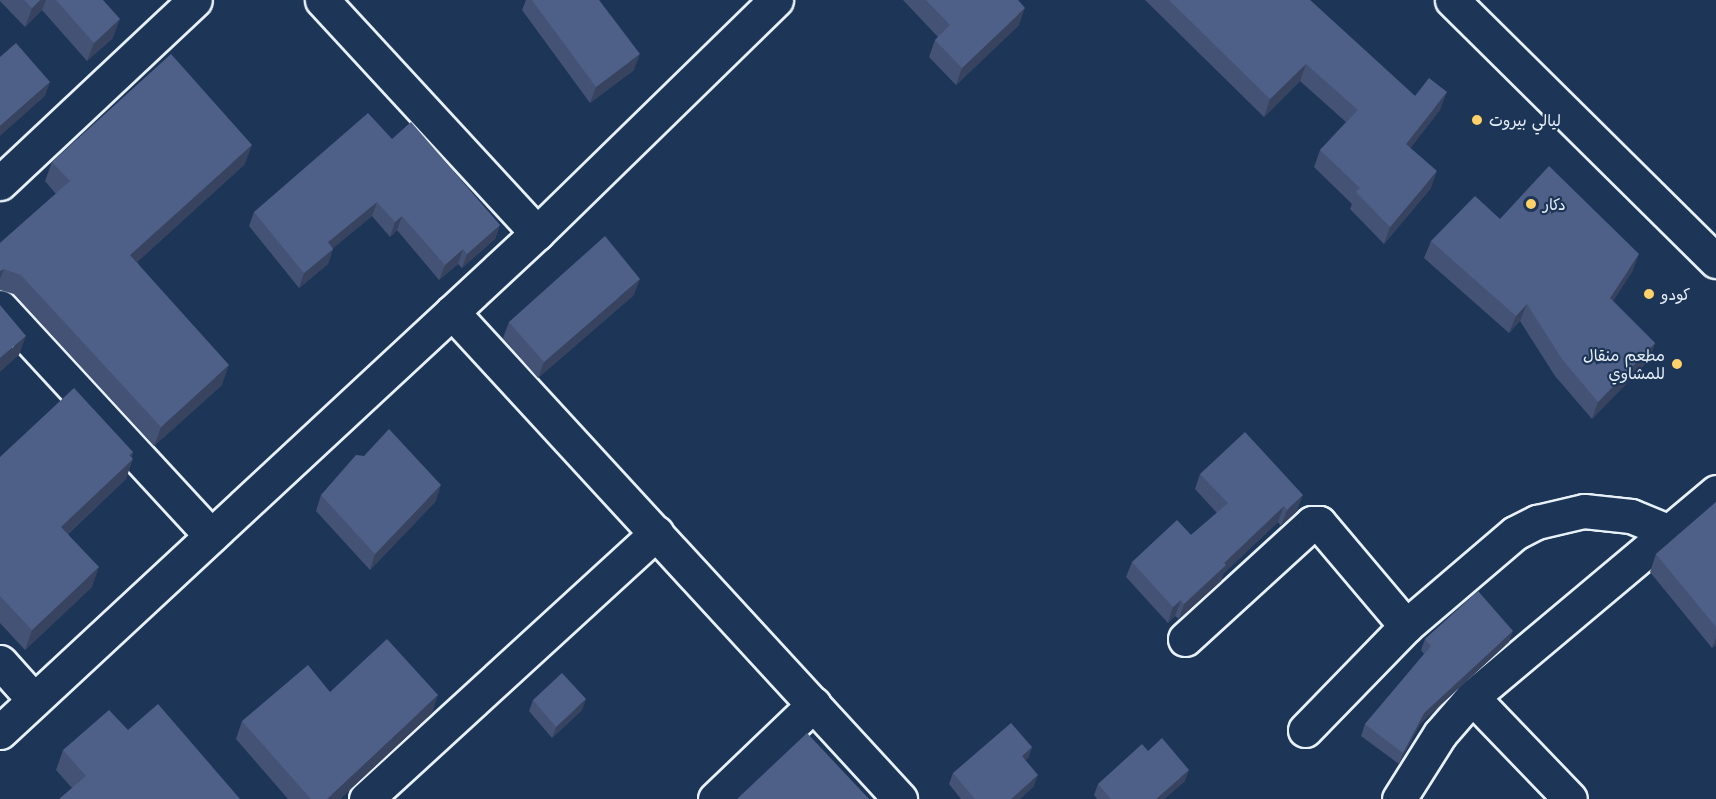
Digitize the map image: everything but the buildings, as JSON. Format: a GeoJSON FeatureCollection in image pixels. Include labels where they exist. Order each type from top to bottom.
{"type":"FeatureCollection","features":[{"type":"Feature","properties":{"kind":"street"},"geometry":{"type":"LineString","coordinates":[[0,183],[195,0]]}},
{"type":"Feature","properties":{"kind":"street"},"geometry":{"type":"LineString","coordinates":[[322,0],[537,233]]}},
{"type":"Feature","properties":{"kind":"street"},"geometry":{"type":"LineString","coordinates":[[0,732],[537,233],[776,0]]}},
{"type":"Feature","properties":{"kind":"street"},"geometry":{"type":"LineString","coordinates":[[1452,0],[1716,261]]}},
{"type":"Feature","properties":{"kind":"street"},"geometry":{"type":"LineString","coordinates":[[0,307],[211,536]]}},
{"type":"Feature","properties":{"kind":"street"},"geometry":{"type":"LineString","coordinates":[[452,312],[900,799]]}},
{"type":"Feature","properties":{"kind":"street"},"geometry":{"type":"LineString","coordinates":[[1399,799],[1440,734],[1472,697],[1716,492]]}},
{"type":"Feature","properties":{"kind":"street"},"geometry":{"type":"LineString","coordinates":[[1305,730],[1406,626],[1496,546],[1537,522],[1576,512],[1608,512],[1653,523],[1670,532]]}},
{"type":"Feature","properties":{"kind":"street"},"geometry":{"type":"LineString","coordinates":[[1185,639],[1312,523],[1319,523],[1406,626]]}},
{"type":"Feature","properties":{"kind":"street"},"geometry":{"type":"LineString","coordinates":[[366,799],[656,533]]}},
{"type":"Feature","properties":{"kind":"street"},"geometry":{"type":"LineString","coordinates":[[0,662],[34,700]]}},
{"type":"Feature","properties":{"kind":"street"},"geometry":{"type":"LineString","coordinates":[[1472,697],[1570,799]]}},
{"type":"Feature","properties":{"kind":"street"},"geometry":{"type":"LineString","coordinates":[[715,799],[814,704]]}},
{"type":"Feature","properties":{"kind":"place","name":"ليالي بيروت"},"geometry":{"type":"Point","coordinates":[1477,120]}},
{"type":"Feature","properties":{"kind":"place","name":"دكار"},"geometry":{"type":"Point","coordinates":[1531,204]}},
{"type":"Feature","properties":{"kind":"place","name":"كودو"},"geometry":{"type":"Point","coordinates":[1649,294]}},
{"type":"Feature","properties":{"kind":"place","name":"مطعم منقال للمشاوي"},"geometry":{"type":"Point","coordinates":[1677,364]}}]}
